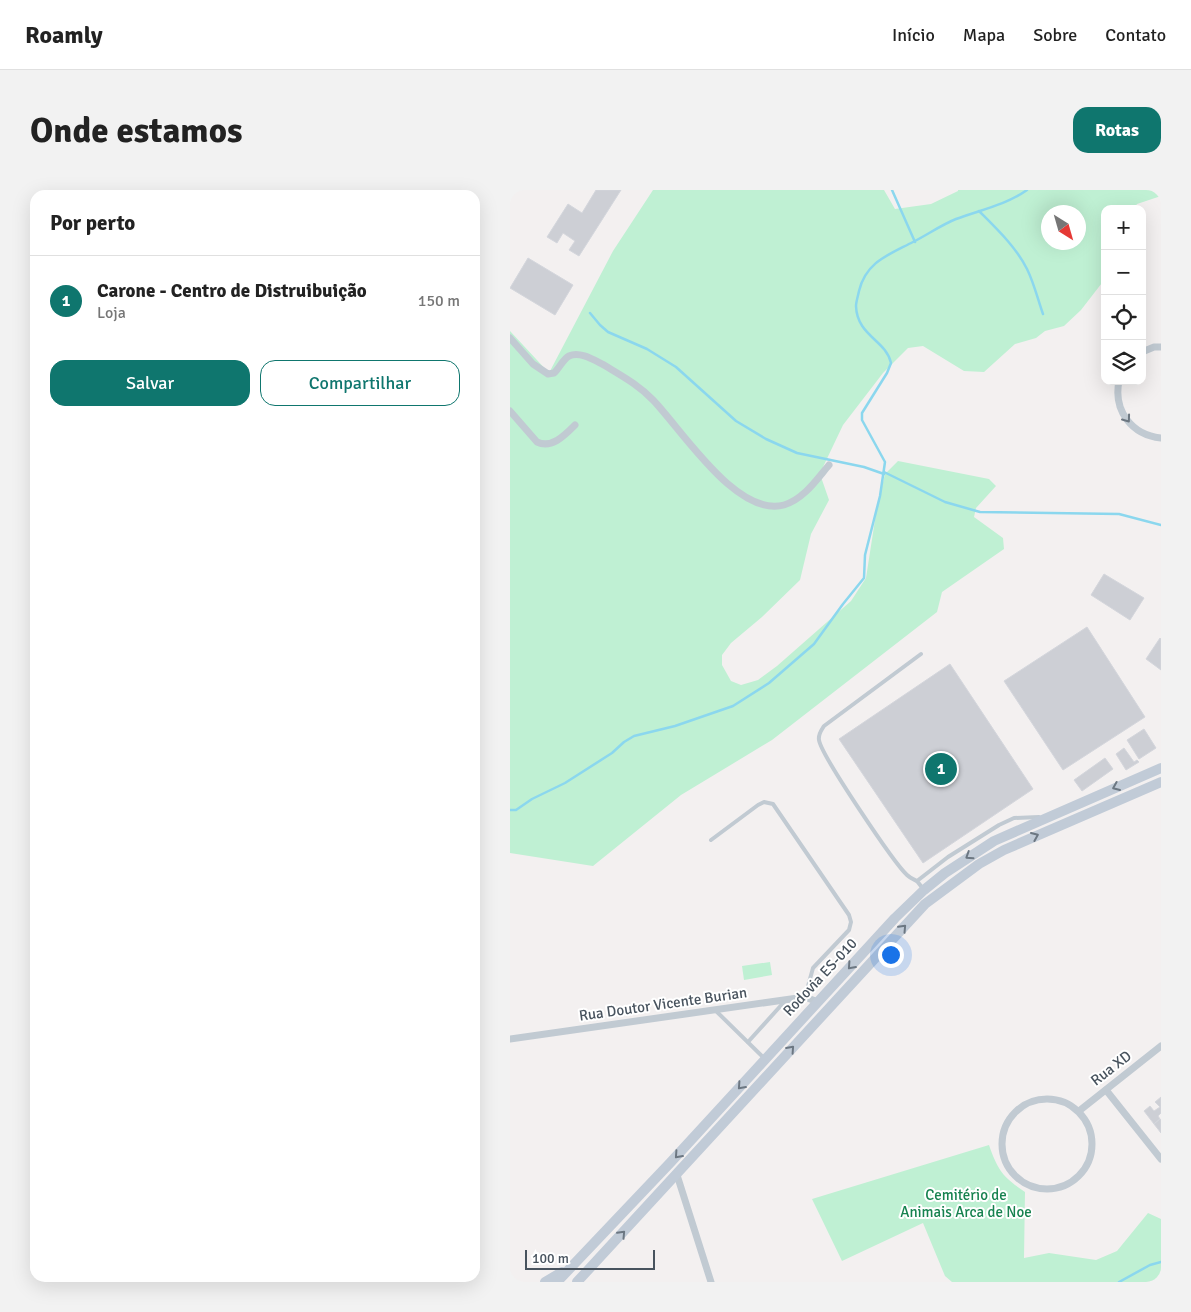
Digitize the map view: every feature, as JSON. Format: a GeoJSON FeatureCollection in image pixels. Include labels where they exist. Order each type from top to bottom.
{"type":"FeatureCollection","features":[{"type":"Feature","properties":{"kind":"main road","name":"Rodovia ES-010"},"geometry":{"type":"LineString","coordinates":[[557,1282],[895,918],[924,890],[944,873],[994,841],[1161,768]]}},
{"type":"Feature","properties":{"kind":"main road","name":"Rodovia ES-010"},"geometry":{"type":"LineString","coordinates":[[577,1282],[925,904],[979,864],[1004,850],[1161,782]]}},
{"type":"Feature","properties":{"kind":"main road"},"geometry":{"type":"LineString","coordinates":[[545,1282],[574,1265]]}},
{"type":"Feature","properties":{"kind":"street"},"geometry":{"type":"LineString","coordinates":[[510,338],[534,364],[548,374],[554,374],[567,357],[577,354],[597,361],[632,382],[654,401],[719,476],[736,491],[760,504],[776,506],[789,502],[808,490],[829,465]]}},
{"type":"Feature","properties":{"kind":"street"},"geometry":{"type":"LineString","coordinates":[[1146,350],[1154,347],[1161,347]]}},
{"type":"Feature","properties":{"kind":"street"},"geometry":{"type":"LineString","coordinates":[[1118,385],[1119,406],[1126,420],[1137,430],[1151,437],[1161,438]]}},
{"type":"Feature","properties":{"kind":"street"},"geometry":{"type":"LineString","coordinates":[[510,411],[537,442],[543,444],[562,438],[575,425]]}},
{"type":"Feature","properties":{"kind":"street"},"geometry":{"type":"LineString","coordinates":[[805,997],[818,1002]]}},
{"type":"Feature","properties":{"kind":"street","name":"Rua Doutor Vicente Burian"},"geometry":{"type":"LineString","coordinates":[[510,1039],[805,997]]}},
{"type":"Feature","properties":{"kind":"street","name":"Rua XD"},"geometry":{"type":"LineString","coordinates":[[1079,1111],[1161,1046]]}},
{"type":"Feature","properties":{"kind":"street"},"geometry":{"type":"LineString","coordinates":[[1106,1090],[1161,1159]]}},
{"type":"Feature","properties":{"kind":"street"},"geometry":{"type":"LineString","coordinates":[[1041,1099],[1062,1101],[1079,1111],[1090,1128],[1093,1148],[1086,1167],[1077,1177],[1072,1182],[1053,1189],[1033,1187],[1016,1177],[1005,1160],[1002,1140],[1008,1121],[1022,1106],[1041,1099]]}},
{"type":"Feature","properties":{"kind":"street"},"geometry":{"type":"LineString","coordinates":[[677,1175],[711,1282]]}},
{"type":"Feature","properties":{"kind":"lane"},"geometry":{"type":"LineString","coordinates":[[921,654],[824,726],[819,733],[819,740],[822,749],[874,830],[905,873],[917,881],[924,890]]}},
{"type":"Feature","properties":{"kind":"lane"},"geometry":{"type":"LineString","coordinates":[[711,840],[758,805],[764,802],[773,804],[848,915],[851,922],[849,930],[812,968],[805,997]]}},
{"type":"Feature","properties":{"kind":"lane"},"geometry":{"type":"LineString","coordinates":[[917,881],[948,857],[1011,818],[1046,817]]}},
{"type":"Feature","properties":{"kind":"lane"},"geometry":{"type":"LineString","coordinates":[[748,1042],[785,1001]]}},
{"type":"Feature","properties":{"kind":"lane"},"geometry":{"type":"LineString","coordinates":[[715,1010],[765,1059]]}},
{"type":"Feature","properties":{"kind":"green space"},"geometry":{"type":"Polygon","coordinates":[[[653,190],[884,190],[895,209],[931,204],[958,190],[1161,190],[1161,196],[1136,205],[1101,205],[1101,284],[1081,310],[1064,326],[1045,331],[1036,338],[1015,344],[984,372],[964,371],[923,346],[908,348],[883,373],[843,425],[823,467],[821,477],[829,500],[811,534],[800,580],[762,617],[731,643],[722,655],[722,665],[731,681],[741,685],[758,680],[777,666],[851,601],[866,578],[877,507],[885,474],[898,461],[989,479],[996,486],[976,508],[974,517],[1003,538],[1004,549],[942,592],[937,612],[772,740],[681,795],[593,866],[510,853],[510,331],[549,373],[613,251],[653,190]]]}},
{"type":"Feature","properties":{"kind":"green space"},"geometry":{"type":"Polygon","coordinates":[[[770,962],[772,975],[744,980],[742,966],[770,962]]]}},
{"type":"Feature","properties":{"kind":"green space","name":"Cemitério de Animais Arca de Noe"},"geometry":{"type":"Polygon","coordinates":[[[989,1145],[1002,1173],[1025,1192],[1024,1258],[1049,1253],[1096,1260],[1117,1251],[1148,1213],[1161,1219],[1161,1282],[952,1282],[945,1276],[923,1223],[842,1261],[812,1199],[989,1145]]]}},
{"type":"Feature","properties":{"kind":"building"},"geometry":{"type":"Polygon","coordinates":[[[596,190],[621,190],[579,256],[569,250],[575,241],[563,233],[557,243],[547,237],[568,204],[582,213],[596,190]]]}},
{"type":"Feature","properties":{"kind":"building"},"geometry":{"type":"Polygon","coordinates":[[[528,258],[573,285],[555,315],[510,288],[528,258]]]}},
{"type":"Feature","properties":{"kind":"building"},"geometry":{"type":"Polygon","coordinates":[[[1104,574],[1144,598],[1130,620],[1091,595],[1104,574]]]}},
{"type":"Feature","properties":{"kind":"building"},"geometry":{"type":"Polygon","coordinates":[[[1087,627],[1145,717],[1063,770],[1004,681],[1087,627]]]}},
{"type":"Feature","properties":{"kind":"building"},"geometry":{"type":"Polygon","coordinates":[[[1161,639],[1161,670],[1146,659],[1161,639]]]}},
{"type":"Feature","properties":{"kind":"building"},"geometry":{"type":"Polygon","coordinates":[[[950,664],[1033,789],[923,863],[839,739],[950,664]]]}},
{"type":"Feature","properties":{"kind":"building"},"geometry":{"type":"Polygon","coordinates":[[[1144,729],[1156,748],[1139,759],[1127,740],[1144,729]]]}},
{"type":"Feature","properties":{"kind":"building"},"geometry":{"type":"Polygon","coordinates":[[[1124,748],[1134,762],[1137,760],[1139,762],[1126,770],[1116,754],[1124,748]]]}},
{"type":"Feature","properties":{"kind":"building"},"geometry":{"type":"Polygon","coordinates":[[[1105,758],[1113,769],[1082,791],[1074,780],[1105,758]]]}},
{"type":"Feature","properties":{"kind":"building"},"geometry":{"type":"Polygon","coordinates":[[[1161,1097],[1161,1113],[1158,1116],[1160,1119],[1154,1124],[1144,1111],[1150,1106],[1154,1111],[1160,1107],[1155,1102],[1161,1097]]]}},
{"type":"Feature","properties":{"kind":"building"},"geometry":{"type":"Polygon","coordinates":[[[1161,1120],[1161,1133],[1154,1124],[1161,1120]]]}},
{"type":"Feature","properties":{"kind":"waterway"},"geometry":{"type":"LineString","coordinates":[[892,190],[915,242]]}},
{"type":"Feature","properties":{"kind":"waterway"},"geometry":{"type":"LineString","coordinates":[[510,810],[516,810],[532,799],[565,783],[612,753],[634,736],[675,726],[733,706],[769,683],[814,644],[864,578],[865,555],[880,496],[885,462],[862,420],[862,413],[887,373],[891,363],[884,349],[866,331],[858,316],[856,304],[862,281],[879,260],[950,221],[1002,203],[1027,190]]}},
{"type":"Feature","properties":{"kind":"waterway"},"geometry":{"type":"LineString","coordinates":[[979,211],[1006,238],[1023,261],[1032,280],[1043,314]]}},
{"type":"Feature","properties":{"kind":"waterway"},"geometry":{"type":"LineString","coordinates":[[590,313],[608,332],[647,349],[676,367],[736,421],[766,439],[797,453],[864,467],[884,474]]}},
{"type":"Feature","properties":{"kind":"waterway"},"geometry":{"type":"LineString","coordinates":[[884,472],[945,502],[980,512],[1119,514],[1161,525]]}},
{"type":"Feature","properties":{"kind":"waterway"},"geometry":{"type":"LineString","coordinates":[[1119,1282],[1150,1265],[1161,1262]]}},
{"type":"Feature","properties":{"kind":"place","name":"Carone - Centro de Distruibuição"},"geometry":{"type":"Point","coordinates":[941,769]}}]}
